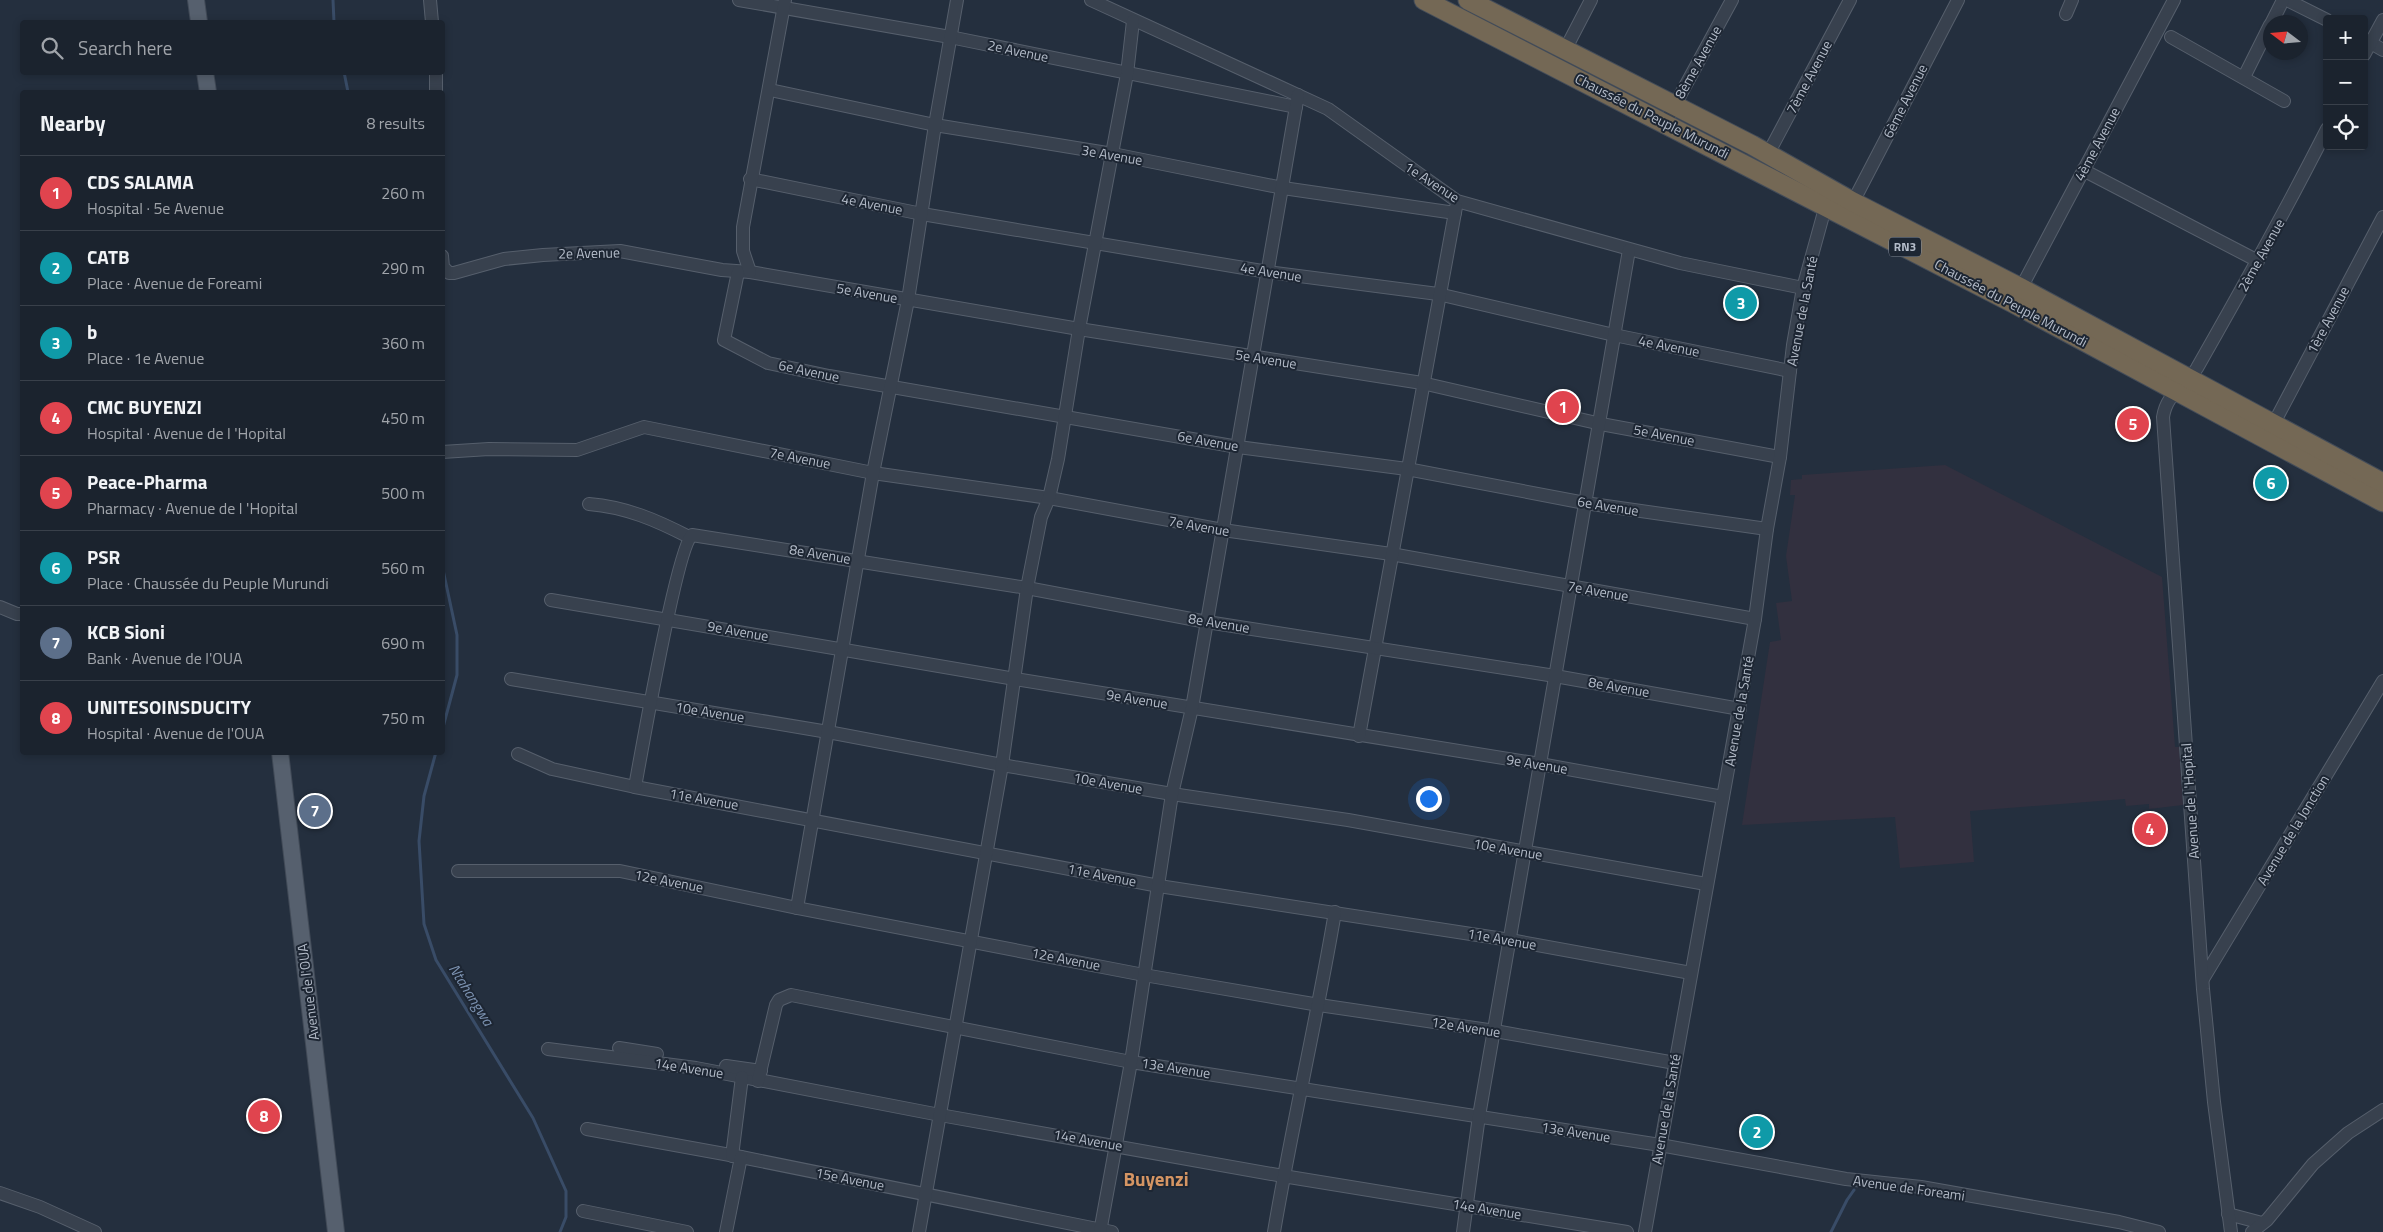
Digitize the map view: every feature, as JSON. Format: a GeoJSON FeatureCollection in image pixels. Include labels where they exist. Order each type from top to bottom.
{"type":"FeatureCollection","features":[{"type":"Feature","properties":{"kind":"highway","name":"Chaussée du Peuple Murundi"},"geometry":{"type":"LineString","coordinates":[[1424,0],[1664,125],[1828,198],[2184,385],[2274,423],[2383,483]]}},
{"type":"Feature","properties":{"kind":"highway","name":"Chaussée du Peuple Murundi"},"geometry":{"type":"LineString","coordinates":[[1468,0],[1768,154],[1828,198],[1853,202],[2021,288],[2383,502]]}},
{"type":"Feature","properties":{"kind":"main road"},"geometry":{"type":"LineString","coordinates":[[196,0],[199,20]]}},
{"type":"Feature","properties":{"kind":"main road"},"geometry":{"type":"LineString","coordinates":[[205,75],[208,90]]}},
{"type":"Feature","properties":{"kind":"main road","name":"Avenue de l'OUA"},"geometry":{"type":"LineString","coordinates":[[280,755],[336,1232]]}},
{"type":"Feature","properties":{"kind":"street"},"geometry":{"type":"LineString","coordinates":[[430,0],[432,20]]}},
{"type":"Feature","properties":{"kind":"street","name":"2e Avenue"},"geometry":{"type":"LineString","coordinates":[[739,0],[785,4],[1127,74],[1297,101]]}},
{"type":"Feature","properties":{"kind":"street"},"geometry":{"type":"LineString","coordinates":[[797,908],[873,473],[908,300],[935,124],[957,0]]}},
{"type":"Feature","properties":{"kind":"street","name":"1e Avenue"},"geometry":{"type":"LineString","coordinates":[[1091,0],[1297,101],[1328,109],[1456,207],[1680,263],[1803,288]]}},
{"type":"Feature","properties":{"kind":"street"},"geometry":{"type":"LineString","coordinates":[[1565,50],[1591,0]]}},
{"type":"Feature","properties":{"kind":"street","name":"8ème Avenue"},"geometry":{"type":"LineString","coordinates":[[1664,125],[1732,0]]}},
{"type":"Feature","properties":{"kind":"street","name":"7ème Avenue"},"geometry":{"type":"LineString","coordinates":[[1768,154],[1850,0]]}},
{"type":"Feature","properties":{"kind":"street","name":"6ème Avenue"},"geometry":{"type":"LineString","coordinates":[[1853,202],[1958,0]]}},
{"type":"Feature","properties":{"kind":"street"},"geometry":{"type":"LineString","coordinates":[[2066,14],[2072,0]]}},
{"type":"Feature","properties":{"kind":"street","name":"4ème Avenue"},"geometry":{"type":"LineString","coordinates":[[2021,288],[2174,0]]}},
{"type":"Feature","properties":{"kind":"street"},"geometry":{"type":"LineString","coordinates":[[2276,15],[2285,0],[2323,18]]}},
{"type":"Feature","properties":{"kind":"street"},"geometry":{"type":"LineString","coordinates":[[744,272],[743,227],[750,179],[770,90],[785,4]]}},
{"type":"Feature","properties":{"kind":"street"},"geometry":{"type":"LineString","coordinates":[[2368,40],[2383,20]]}},
{"type":"Feature","properties":{"kind":"street"},"geometry":{"type":"LineString","coordinates":[[919,1232],[1002,765],[1027,588],[1041,517],[1049,498],[1066,417],[1079,329],[1127,74],[1133,21]]}},
{"type":"Feature","properties":{"kind":"street"},"geometry":{"type":"LineString","coordinates":[[2171,37],[2284,101]]}},
{"type":"Feature","properties":{"kind":"street"},"geometry":{"type":"LineString","coordinates":[[2244,77],[2263,40]]}},
{"type":"Feature","properties":{"kind":"street"},"geometry":{"type":"LineString","coordinates":[[2368,42],[2383,50]]}},
{"type":"Feature","properties":{"kind":"street"},"geometry":{"type":"LineString","coordinates":[[436,75],[436,90]]}},
{"type":"Feature","properties":{"kind":"street","name":"3e Avenue"},"geometry":{"type":"LineString","coordinates":[[770,90],[935,124],[1113,154],[1283,188],[1456,207]]}},
{"type":"Feature","properties":{"kind":"street"},"geometry":{"type":"LineString","coordinates":[[1104,1231],[1172,794],[1192,708],[1208,622],[1297,101]]}},
{"type":"Feature","properties":{"kind":"street","name":"2ème Avenue"},"geometry":{"type":"LineString","coordinates":[[2184,385],[2258,261],[2323,137]]}},
{"type":"Feature","properties":{"kind":"street"},"geometry":{"type":"LineString","coordinates":[[2084,170],[2258,261]]}},
{"type":"Feature","properties":{"kind":"street","name":"4e Avenue"},"geometry":{"type":"LineString","coordinates":[[750,179],[922,214],[1268,272],[1438,294],[1614,336],[1790,371]]}},
{"type":"Feature","properties":{"kind":"street","name":"Avenue de la Santé"},"geometry":{"type":"LineString","coordinates":[[1645,1232],[1755,619],[1803,288],[1828,198]]}},
{"type":"Feature","properties":{"kind":"street"},"geometry":{"type":"LineString","coordinates":[[1359,736],[1438,294],[1456,207]]}},
{"type":"Feature","properties":{"kind":"street","name":"1ère Avenue"},"geometry":{"type":"LineString","coordinates":[[2274,423],[2383,217]]}},
{"type":"Feature","properties":{"kind":"street"},"geometry":{"type":"LineString","coordinates":[[1462,1232],[1479,1116],[1570,586],[1601,424],[1629,250]]}},
{"type":"Feature","properties":{"kind":"street","name":"2e Avenue"},"geometry":{"type":"LineString","coordinates":[[445,269],[449,273],[454,273],[504,259],[620,251],[744,272]]}},
{"type":"Feature","properties":{"kind":"street","name":"5e Avenue"},"geometry":{"type":"LineString","coordinates":[[744,272],[1254,358],[1422,384],[1601,424],[1780,457]]}},
{"type":"Feature","properties":{"kind":"street","name":"6e Avenue"},"geometry":{"type":"LineString","coordinates":[[744,272],[724,337],[727,342],[768,363],[890,387],[1238,447],[1407,469],[1585,503],[1767,529]]}},
{"type":"Feature","properties":{"kind":"street","name":"Avenue de l 'Hopital"},"geometry":{"type":"LineString","coordinates":[[2184,385],[2167,401],[2163,417],[2163,434],[2203,979],[2214,1102],[2230,1232]]}},
{"type":"Feature","properties":{"kind":"street","name":"7e Avenue"},"geometry":{"type":"LineString","coordinates":[[445,452],[489,449],[577,450],[644,427],[873,473],[1049,498],[1223,530],[1391,554],[1755,619]]}},
{"type":"Feature","properties":{"kind":"street","name":"8e Avenue"},"geometry":{"type":"LineString","coordinates":[[589,504],[612,506],[640,514],[694,536],[858,560],[1027,588],[1208,622],[1555,676],[1740,708]]}},
{"type":"Feature","properties":{"kind":"street"},"geometry":{"type":"LineString","coordinates":[[635,787],[668,619],[694,536]]}},
{"type":"Feature","properties":{"kind":"street","name":"9e Avenue"},"geometry":{"type":"LineString","coordinates":[[551,600],[843,648],[1015,679],[1540,764],[1723,797]]}},
{"type":"Feature","properties":{"kind":"street"},"geometry":{"type":"LineString","coordinates":[[0,607],[10,612],[20,614]]}},
{"type":"Feature","properties":{"kind":"street","name":"10e Avenue"},"geometry":{"type":"LineString","coordinates":[[511,679],[828,732],[1002,765],[1172,794],[1348,820],[1706,884]]}},
{"type":"Feature","properties":{"kind":"street","name":"Avenue de la Jonction"},"geometry":{"type":"LineString","coordinates":[[2203,979],[2383,681]]}},
{"type":"Feature","properties":{"kind":"street","name":"11e Avenue"},"geometry":{"type":"LineString","coordinates":[[518,754],[552,769],[635,787],[814,819],[1158,886],[1510,940],[1691,973]]}},
{"type":"Feature","properties":{"kind":"street","name":"12e Avenue"},"geometry":{"type":"LineString","coordinates":[[458,871],[620,872],[1144,975],[1319,1005],[1495,1031],[1675,1063]]}},
{"type":"Feature","properties":{"kind":"street"},"geometry":{"type":"LineString","coordinates":[[1274,1232],[1283,1176],[1319,1005],[1335,912]]}},
{"type":"Feature","properties":{"kind":"street","name":"13e Avenue"},"geometry":{"type":"LineString","coordinates":[[759,1076],[776,1005],[779,1000],[791,995],[1131,1062],[1302,1087],[1660,1145]]}},
{"type":"Feature","properties":{"kind":"street"},"geometry":{"type":"LineString","coordinates":[[619,1048],[759,1076]]}},
{"type":"Feature","properties":{"kind":"street","name":"14e Avenue"},"geometry":{"type":"LineString","coordinates":[[548,1049],[687,1067],[742,1077],[759,1076],[940,1115],[1283,1176],[1627,1232]]}},
{"type":"Feature","properties":{"kind":"street"},"geometry":{"type":"LineString","coordinates":[[726,1232],[737,1156],[742,1077]]}},
{"type":"Feature","properties":{"kind":"street"},"geometry":{"type":"LineString","coordinates":[[2252,1232],[2264,1225],[2313,1164],[2348,1133],[2383,1110]]}},
{"type":"Feature","properties":{"kind":"street","name":"15e Avenue"},"geometry":{"type":"LineString","coordinates":[[586,1129],[737,1156],[1104,1231]]}},
{"type":"Feature","properties":{"kind":"street","name":"Avenue de Foreami"},"geometry":{"type":"LineString","coordinates":[[1660,1145],[1846,1179],[1958,1194],[2119,1222],[2159,1232]]}},
{"type":"Feature","properties":{"kind":"street"},"geometry":{"type":"LineString","coordinates":[[0,1193],[40,1207],[96,1232]]}},
{"type":"Feature","properties":{"kind":"street"},"geometry":{"type":"LineString","coordinates":[[583,1211],[687,1232]]}},
{"type":"Feature","properties":{"kind":"street"},"geometry":{"type":"LineString","coordinates":[[2228,1214],[2264,1225]]}},
{"type":"Feature","properties":{"kind":"shaded area"},"geometry":{"type":"Polygon","coordinates":[[[1945,465],[2162,577],[2175,747],[2179,747],[2183,805],[2149,809],[2149,804],[2126,806],[2125,799],[1970,811],[1974,862],[1900,868],[1895,817],[1742,825],[1770,642],[1781,640],[1776,603],[1792,601],[1786,556],[1795,495],[1790,495],[1791,480],[1802,479],[1802,475],[1945,465]]]}},
{"type":"Feature","properties":{"kind":"waterway","name":"Ntahangwa"},"geometry":{"type":"LineString","coordinates":[[333,0],[334,20]]}},
{"type":"Feature","properties":{"kind":"waterway","name":"Ntahangwa"},"geometry":{"type":"LineString","coordinates":[[345,75],[348,90]]}},
{"type":"Feature","properties":{"kind":"waterway","name":"Ntahangwa"},"geometry":{"type":"LineString","coordinates":[[445,579],[457,635],[457,675],[445,720]]}},
{"type":"Feature","properties":{"kind":"waterway","name":"Ntahangwa"},"geometry":{"type":"LineString","coordinates":[[435,755],[424,796],[419,841],[424,924],[436,960],[533,1118],[566,1191],[566,1217],[560,1232]]}},
{"type":"Feature","properties":{"kind":"waterway"},"geometry":{"type":"LineString","coordinates":[[1831,1232],[1854,1190]]}},
{"type":"Feature","properties":{"kind":"place","name":"b"},"geometry":{"type":"Point","coordinates":[1741,303]}},
{"type":"Feature","properties":{"kind":"place","name":"CDS SALAMA"},"geometry":{"type":"Point","coordinates":[1563,407]}},
{"type":"Feature","properties":{"kind":"place","name":"Peace-Pharma"},"geometry":{"type":"Point","coordinates":[2133,424]}},
{"type":"Feature","properties":{"kind":"place","name":"PSR"},"geometry":{"type":"Point","coordinates":[2271,483]}},
{"type":"Feature","properties":{"kind":"place","name":"KCB Sioni"},"geometry":{"type":"Point","coordinates":[315,811]}},
{"type":"Feature","properties":{"kind":"place","name":"CMC BUYENZI"},"geometry":{"type":"Point","coordinates":[2150,829]}},
{"type":"Feature","properties":{"kind":"place","name":"UNITESOINSDUCITY"},"geometry":{"type":"Point","coordinates":[264,1116]}},
{"type":"Feature","properties":{"kind":"place","name":"CATB"},"geometry":{"type":"Point","coordinates":[1757,1132]}},
{"type":"Feature","properties":{"kind":"district","name":"Buyenzi"},"geometry":{"type":"Point","coordinates":[1156,1179]}}]}
